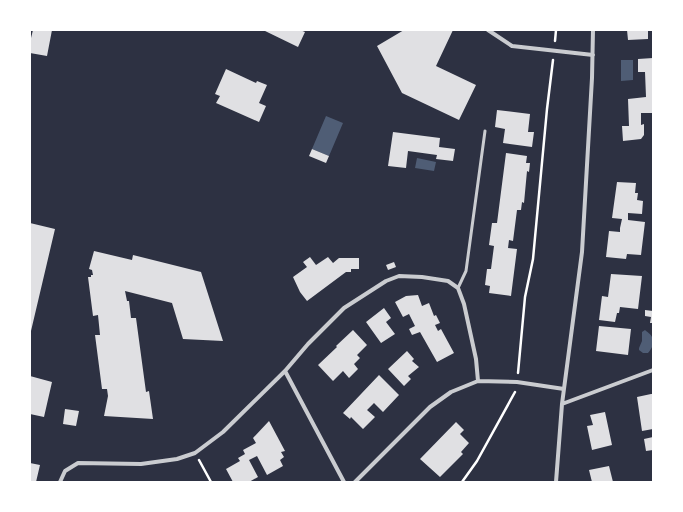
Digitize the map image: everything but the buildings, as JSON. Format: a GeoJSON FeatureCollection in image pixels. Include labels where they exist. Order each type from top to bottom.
{"type":"FeatureCollection","features":[{"type":"Feature","properties":{"kind":"street"},"geometry":{"type":"LineString","coordinates":[[488,30],[512,46],[593,55]]}},
{"type":"Feature","properties":{"kind":"street"},"geometry":{"type":"LineString","coordinates":[[556,482],[562,404],[582,252],[592,78],[593,30]]}},
{"type":"Feature","properties":{"kind":"street"},"geometry":{"type":"LineString","coordinates":[[60,482],[66,472],[78,463],[141,464],[177,459],[195,453],[223,432],[285,371],[308,344],[344,308],[386,281],[399,276],[422,277],[448,281],[458,288],[464,304],[476,359],[478,381]]}},
{"type":"Feature","properties":{"kind":"street"},"geometry":{"type":"LineString","coordinates":[[562,404],[653,370]]}},
{"type":"Feature","properties":{"kind":"street"},"geometry":{"type":"LineString","coordinates":[[285,371],[344,482]]}},
{"type":"Feature","properties":{"kind":"street"},"geometry":{"type":"LineString","coordinates":[[355,482],[430,407],[451,392],[478,381],[517,382],[564,389]]}},
{"type":"Feature","properties":{"kind":"lane"},"geometry":{"type":"LineString","coordinates":[[458,288],[466,271],[484,131]]}},
{"type":"Feature","properties":{"kind":"path"},"geometry":{"type":"LineString","coordinates":[[518,373],[525,297],[533,259],[556,30]]}},
{"type":"Feature","properties":{"kind":"path"},"geometry":{"type":"LineString","coordinates":[[462,482],[477,461],[515,391]]}},
{"type":"Feature","properties":{"kind":"path"},"geometry":{"type":"LineString","coordinates":[[195,453],[211,482]]}},
{"type":"Feature","properties":{"kind":"water"},"geometry":{"type":"Polygon","coordinates":[[[621,60],[633,60],[633,80],[621,81],[621,60]]]}},
{"type":"Feature","properties":{"kind":"water"},"geometry":{"type":"Polygon","coordinates":[[[326,116],[343,123],[329,156],[312,149],[326,116]]]}},
{"type":"Feature","properties":{"kind":"water"},"geometry":{"type":"Polygon","coordinates":[[[417,158],[436,162],[434,171],[415,168],[417,158]]]}},
{"type":"Feature","properties":{"kind":"water"},"geometry":{"type":"Polygon","coordinates":[[[645,330],[653,339],[652,347],[648,353],[643,353],[639,350],[642,341],[642,332],[645,330]]]}}]}
